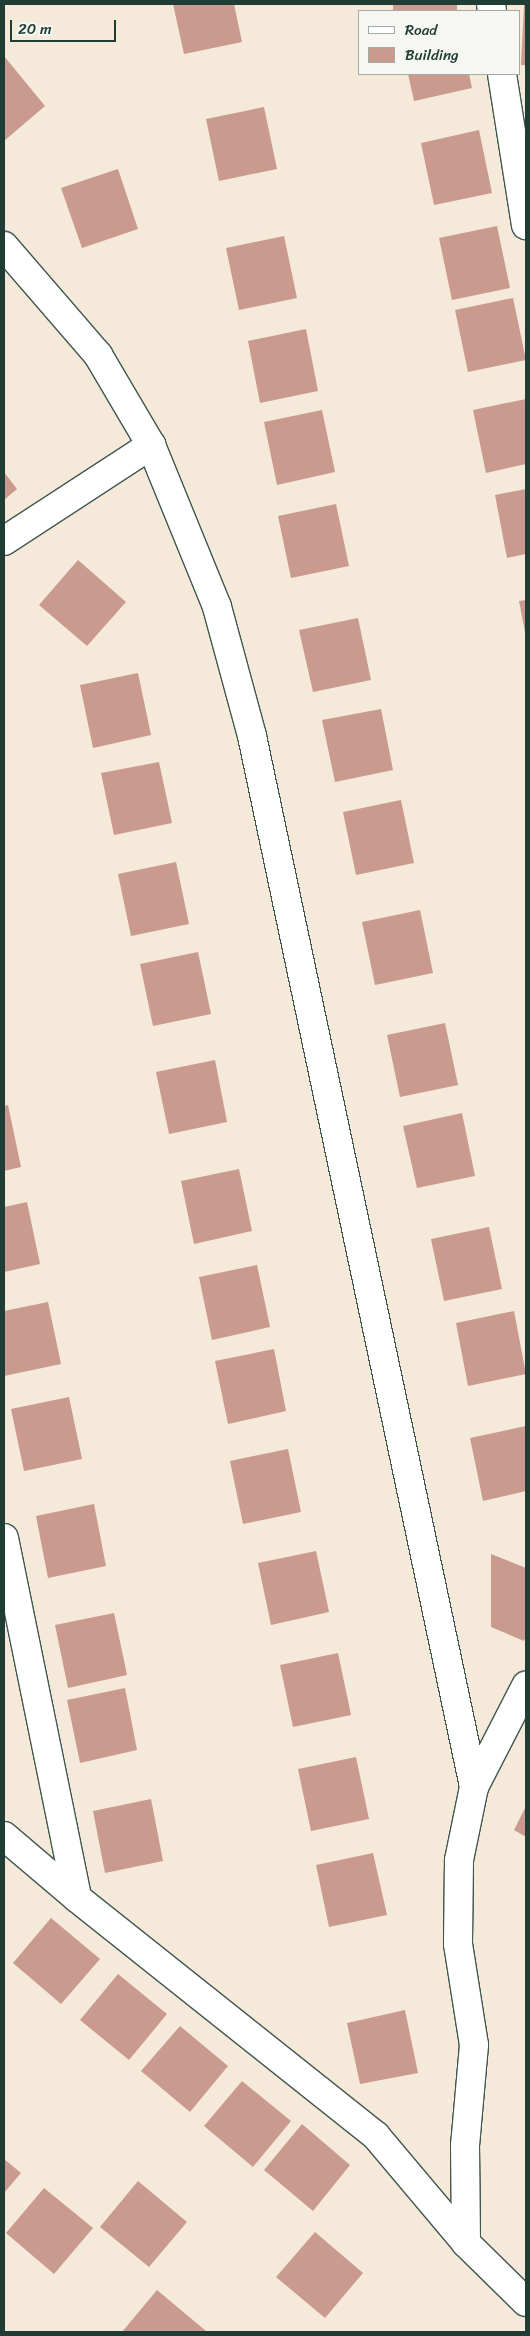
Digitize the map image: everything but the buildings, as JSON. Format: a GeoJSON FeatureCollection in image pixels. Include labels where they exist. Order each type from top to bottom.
{"type":"FeatureCollection","features":[{"type":"Feature","properties":{"kind":"street"},"geometry":{"type":"LineString","coordinates":[[502,75],[526,225]]}},
{"type":"Feature","properties":{"kind":"street"},"geometry":{"type":"LineString","coordinates":[[4,246],[98,355],[151,445],[217,607],[252,736],[474,1787]]}},
{"type":"Feature","properties":{"kind":"street"},"geometry":{"type":"LineString","coordinates":[[4,541],[151,445]]}},
{"type":"Feature","properties":{"kind":"street"},"geometry":{"type":"LineString","coordinates":[[4,1538],[77,1898]]}},
{"type":"Feature","properties":{"kind":"street"},"geometry":{"type":"LineString","coordinates":[[466,2243],[465,2145],[474,2045],[458,1944],[459,1860],[474,1787],[526,1686]]}},
{"type":"Feature","properties":{"kind":"street"},"geometry":{"type":"LineString","coordinates":[[4,1836],[77,1898],[376,2136],[466,2243],[526,2302]]}}]}
